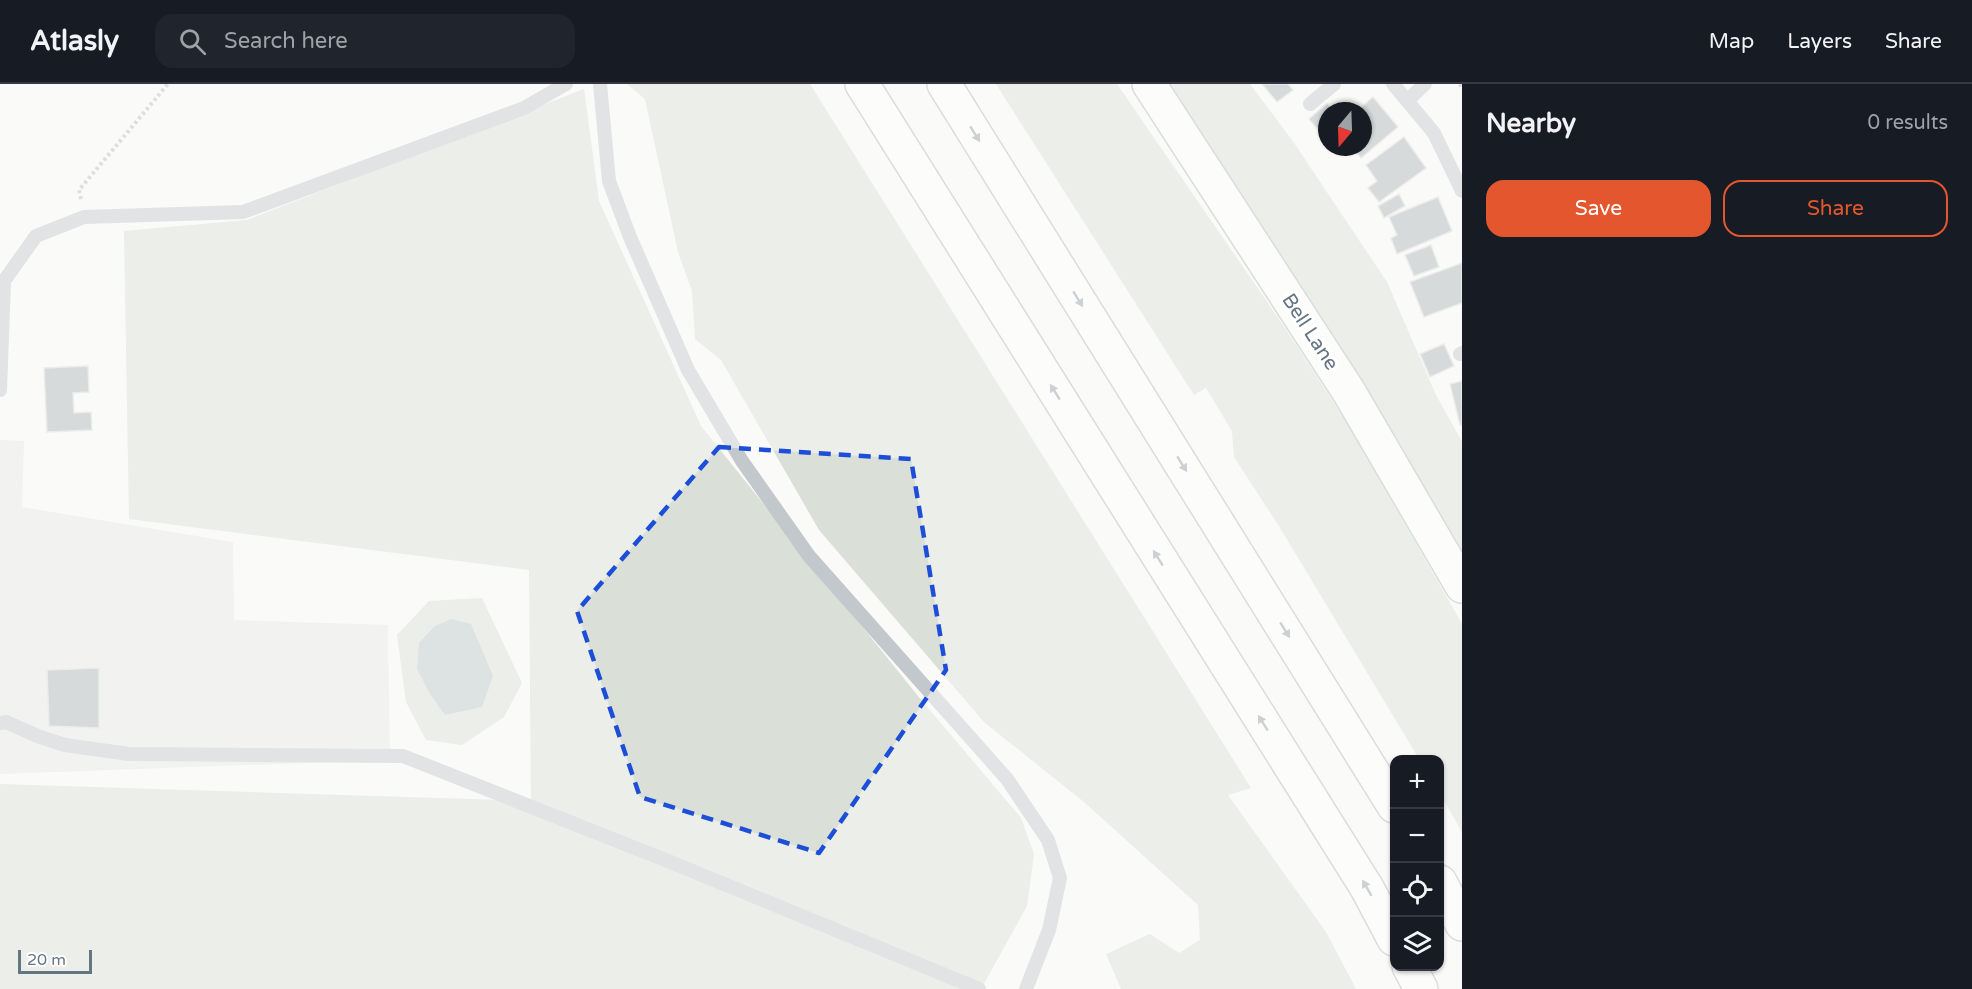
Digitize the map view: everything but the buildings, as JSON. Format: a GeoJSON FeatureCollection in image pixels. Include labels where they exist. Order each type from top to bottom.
{"type":"FeatureCollection","features":[{"type":"Feature","properties":{"kind":"main road"},"geometry":{"type":"LineString","coordinates":[[862,84],[1367,888],[1390,930]]}},
{"type":"Feature","properties":{"kind":"main road"},"geometry":{"type":"LineString","coordinates":[[944,84],[1390,798]]}},
{"type":"Feature","properties":{"kind":"main road","name":"Bell Lane"},"geometry":{"type":"LineString","coordinates":[[1149,84],[1350,392],[1462,586]]}},
{"type":"Feature","properties":{"kind":"main road"},"geometry":{"type":"LineString","coordinates":[[1444,890],[1462,924]]}},
{"type":"Feature","properties":{"kind":"main road"},"geometry":{"type":"LineString","coordinates":[[1412,971],[1421,989]]}},
{"type":"Feature","properties":{"kind":"lane"},"geometry":{"type":"LineString","coordinates":[[0,390],[4,281],[36,236],[84,217],[243,212],[524,108],[566,84]]}},
{"type":"Feature","properties":{"kind":"lane"},"geometry":{"type":"LineString","coordinates":[[600,84],[609,181],[630,237],[683,360],[700,391],[742,461],[809,556],[1007,779],[1048,840],[1060,878],[1049,930],[1026,989]]}},
{"type":"Feature","properties":{"kind":"lane"},"geometry":{"type":"LineString","coordinates":[[1310,104],[1334,84]]}},
{"type":"Feature","properties":{"kind":"lane"},"geometry":{"type":"LineString","coordinates":[[1394,84],[1434,133],[1462,191]]}},
{"type":"Feature","properties":{"kind":"lane"},"geometry":{"type":"LineString","coordinates":[[1408,100],[1425,84]]}},
{"type":"Feature","properties":{"kind":"lane"},"geometry":{"type":"LineString","coordinates":[[0,723],[6,722],[65,745],[129,754],[403,756],[679,865],[979,989]]}},
{"type":"Feature","properties":{"kind":"path"},"geometry":{"type":"LineString","coordinates":[[79,190],[168,84]]}},
{"type":"Feature","properties":{"kind":"path"},"geometry":{"type":"LineString","coordinates":[[1460,84],[1462,89]]}},
{"type":"Feature","properties":{"kind":"highlighted area"},"geometry":{"type":"Polygon","coordinates":[[[719,447],[911,459],[946,670],[819,853],[640,797],[577,611],[719,447]]]}},
{"type":"Feature","properties":{"kind":"shaded area"},"geometry":{"type":"Polygon","coordinates":[[[627,84],[810,84],[1251,788],[1228,795],[1326,932],[1356,989],[1121,989],[1106,954],[1150,934],[1179,953],[1200,940],[1198,905],[1084,802],[984,722],[819,530],[721,360],[695,339],[692,291],[678,252],[645,99],[627,84]]]}},
{"type":"Feature","properties":{"kind":"shaded area"},"geometry":{"type":"Polygon","coordinates":[[[996,84],[1117,84],[1285,328],[1349,426],[1462,624],[1462,832],[1444,801],[1444,755],[1417,755],[1279,526],[1234,457],[1232,431],[1206,388],[1194,395],[996,84]]]}},
{"type":"Feature","properties":{"kind":"shaded area"},"geometry":{"type":"Polygon","coordinates":[[[1163,84],[1250,84],[1292,140],[1387,282],[1436,395],[1462,442],[1462,554],[1163,84]]]}},
{"type":"Feature","properties":{"kind":"shaded area"},"geometry":{"type":"Polygon","coordinates":[[[584,89],[599,201],[701,426],[918,696],[1021,818],[1034,854],[1027,906],[981,989],[0,989],[0,784],[531,801],[529,570],[129,519],[124,231],[247,220],[584,89]]]}},
{"type":"Feature","properties":{"kind":"shaded area"},"geometry":{"type":"Polygon","coordinates":[[[0,440],[24,441],[22,507],[233,542],[234,620],[388,625],[390,760],[0,774],[0,440]]]}},
{"type":"Feature","properties":{"kind":"shaded area"},"geometry":{"type":"Polygon","coordinates":[[[482,598],[522,683],[504,717],[462,745],[426,740],[406,702],[397,635],[429,601],[482,598]]]}},
{"type":"Feature","properties":{"kind":"shaded area"},"geometry":{"type":"Polygon","coordinates":[[[451,619],[471,624],[493,676],[482,707],[445,715],[430,694],[417,669],[419,643],[435,626],[451,619]]]}}]}
